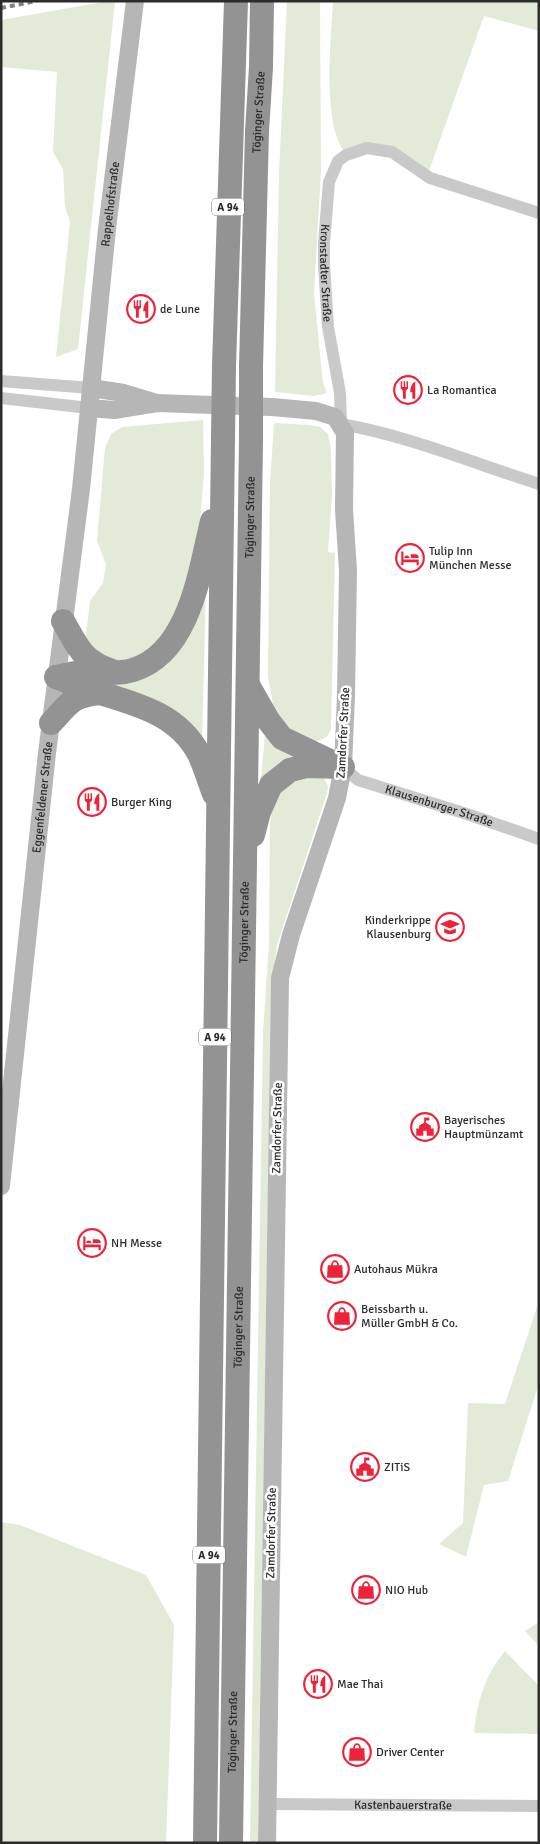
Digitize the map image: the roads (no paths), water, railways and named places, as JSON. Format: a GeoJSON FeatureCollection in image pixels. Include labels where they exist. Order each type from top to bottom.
{"type":"FeatureCollection","features":[{"type":"Feature","properties":{"kind":"highway","name":"Töginger Straße"},"geometry":{"type":"LineString","coordinates":[[231,1843],[252,367],[262,2]]}},
{"type":"Feature","properties":{"kind":"highway","name":"Töginger Straße"},"geometry":{"type":"LineString","coordinates":[[205,1843],[222,475],[236,5]]}},
{"type":"Feature","properties":{"kind":"highway"},"geometry":{"type":"LineString","coordinates":[[56,677],[76,673],[133,670],[151,661],[168,646],[185,619],[198,583],[222,475]]}},
{"type":"Feature","properties":{"kind":"highway"},"geometry":{"type":"LineString","coordinates":[[63,621],[84,656],[97,666],[116,672]]}},
{"type":"Feature","properties":{"kind":"highway"},"geometry":{"type":"LineString","coordinates":[[56,677],[74,686],[135,703],[165,717],[187,736],[199,754],[218,808]]}},
{"type":"Feature","properties":{"kind":"highway"},"geometry":{"type":"LineString","coordinates":[[247,684],[268,720],[282,738],[343,767]]}},
{"type":"Feature","properties":{"kind":"highway"},"geometry":{"type":"LineString","coordinates":[[51,723],[73,699],[84,695],[103,693]]}},
{"type":"Feature","properties":{"kind":"highway"},"geometry":{"type":"LineString","coordinates":[[244,871],[259,812],[271,785],[290,770],[306,766],[343,767]]}},
{"type":"Feature","properties":{"kind":"street","name":"Rappelhofstraße"},"geometry":{"type":"LineString","coordinates":[[89,408],[107,228],[135,1]]}},
{"type":"Feature","properties":{"kind":"street","name":"Kronstadter Straße"},"geometry":{"type":"LineString","coordinates":[[341,424],[340,393],[328,327],[324,264],[329,182],[338,161],[346,155],[367,148],[392,152],[430,178],[539,213]]}},
{"type":"Feature","properties":{"kind":"street"},"geometry":{"type":"LineString","coordinates":[[1,381],[91,388],[124,393],[157,403]]}},
{"type":"Feature","properties":{"kind":"street"},"geometry":{"type":"LineString","coordinates":[[1,398],[114,410],[157,403],[272,406],[316,411],[334,417],[341,424],[374,430],[414,441],[539,484]]}},
{"type":"Feature","properties":{"kind":"street","name":"Eggenfeldener Straße"},"geometry":{"type":"LineString","coordinates":[[1,1186],[56,677],[81,489],[89,408]]}},
{"type":"Feature","properties":{"kind":"street","name":"Zamdorfer Straße"},"geometry":{"type":"LineString","coordinates":[[267,1843],[280,978],[291,934],[337,798],[343,767],[348,570],[344,510],[345,433],[341,424]]}},
{"type":"Feature","properties":{"kind":"street","name":"Klausenburger Straße"},"geometry":{"type":"LineString","coordinates":[[343,767],[358,780],[539,839]]}},
{"type":"Feature","properties":{"kind":"street","name":"Kastenbauerstraße"},"geometry":{"type":"LineString","coordinates":[[268,1804],[539,1806]]}},
{"type":"Feature","properties":{"kind":"railway"},"geometry":{"type":"LineString","coordinates":[[1,8],[37,1]]}},
{"type":"Feature","properties":{"kind":"place","name":"de Lune"},"geometry":{"type":"Point","coordinates":[141,309]}},
{"type":"Feature","properties":{"kind":"place","name":"La Romantica"},"geometry":{"type":"Point","coordinates":[408,390]}},
{"type":"Feature","properties":{"kind":"place","name":"Tulip Inn München Messe"},"geometry":{"type":"Point","coordinates":[410,558]}},
{"type":"Feature","properties":{"kind":"place","name":"Burger King"},"geometry":{"type":"Point","coordinates":[92,802]}},
{"type":"Feature","properties":{"kind":"place","name":"Kinderkrippe Klausenburg"},"geometry":{"type":"Point","coordinates":[450,927]}},
{"type":"Feature","properties":{"kind":"place","name":"Bayerisches Hauptmünzamt"},"geometry":{"type":"Point","coordinates":[425,1127]}},
{"type":"Feature","properties":{"kind":"place","name":"NH Messe"},"geometry":{"type":"Point","coordinates":[92,1243]}},
{"type":"Feature","properties":{"kind":"place","name":"Autohaus Mükra"},"geometry":{"type":"Point","coordinates":[335,1269]}},
{"type":"Feature","properties":{"kind":"place","name":"Beissbarth u. Müller GmbH & Co."},"geometry":{"type":"Point","coordinates":[342,1316]}},
{"type":"Feature","properties":{"kind":"place","name":"ZITiS"},"geometry":{"type":"Point","coordinates":[365,1467]}},
{"type":"Feature","properties":{"kind":"place","name":"NIO Hub"},"geometry":{"type":"Point","coordinates":[366,1590]}},
{"type":"Feature","properties":{"kind":"place","name":"Mae Thai"},"geometry":{"type":"Point","coordinates":[318,1684]}},
{"type":"Feature","properties":{"kind":"place","name":"Driver Center"},"geometry":{"type":"Point","coordinates":[357,1752]}}]}
